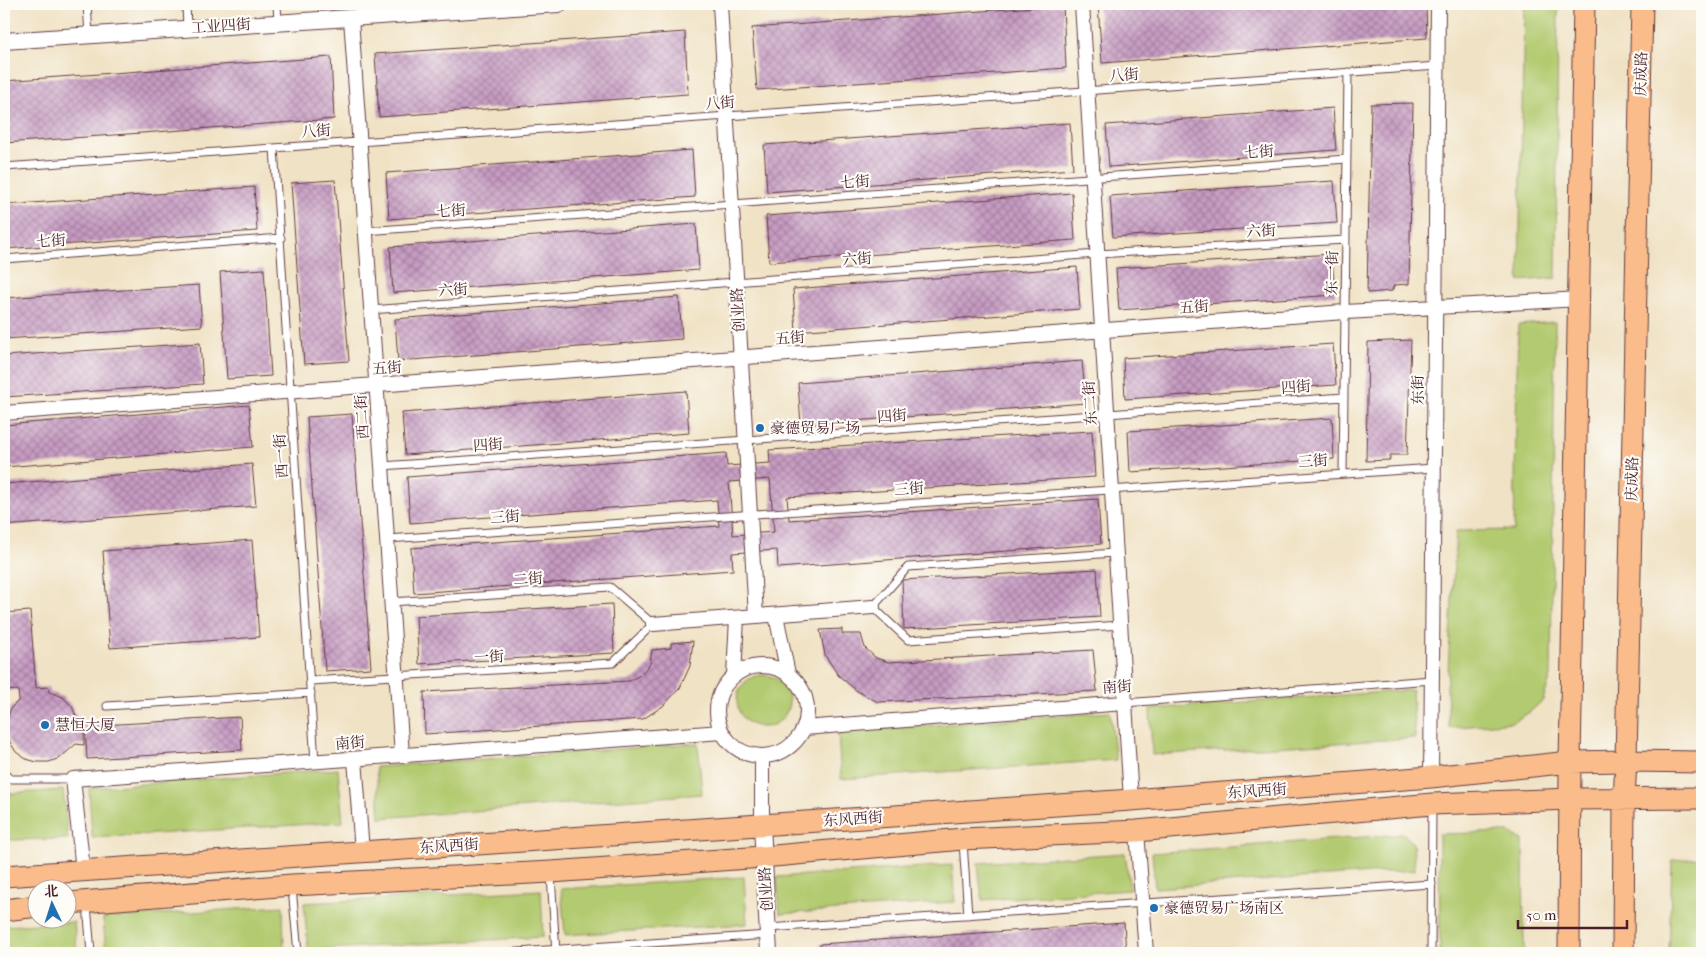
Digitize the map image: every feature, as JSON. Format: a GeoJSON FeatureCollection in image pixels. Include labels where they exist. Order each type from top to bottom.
{"type":"FeatureCollection","features":[{"type":"Feature","properties":{"kind":"main road"},"geometry":{"type":"LineString","coordinates":[[1569,953],[1570,762],[1584,4]]}},
{"type":"Feature","properties":{"kind":"main road","name":"庆成路"},"geometry":{"type":"LineString","coordinates":[[1623,953],[1624,800],[1642,4]]}},
{"type":"Feature","properties":{"kind":"main road","name":"东风西街"},"geometry":{"type":"LineString","coordinates":[[4,876],[1131,800],[1431,777],[1570,762],[1702,762]]}},
{"type":"Feature","properties":{"kind":"main road","name":"东风西街"},"geometry":{"type":"LineString","coordinates":[[78,902],[292,885],[551,872],[763,857],[963,839],[1137,831],[1432,804],[1570,799],[1702,798]]}},
{"type":"Feature","properties":{"kind":"main road"},"geometry":{"type":"LineString","coordinates":[[4,910],[28,907]]}},
{"type":"Feature","properties":{"kind":"street","name":"工业四街"},"geometry":{"type":"LineString","coordinates":[[4,41],[350,18],[376,10],[558,4]]}},
{"type":"Feature","properties":{"kind":"street","name":"创业路"},"geometry":{"type":"LineString","coordinates":[[720,4],[756,616]]}},
{"type":"Feature","properties":{"kind":"street","name":"东二街"},"geometry":{"type":"LineString","coordinates":[[1082,4],[1131,800]]}},
{"type":"Feature","properties":{"kind":"street","name":"东街"},"geometry":{"type":"LineString","coordinates":[[1431,777],[1438,4]]}},
{"type":"Feature","properties":{"kind":"street","name":"西二街"},"geometry":{"type":"LineString","coordinates":[[350,18],[402,755]]}},
{"type":"Feature","properties":{"kind":"street","name":"五街"},"geometry":{"type":"LineString","coordinates":[[4,412],[1345,312],[1580,299]]}},
{"type":"Feature","properties":{"kind":"street"},"geometry":{"type":"LineString","coordinates":[[653,624],[873,607]]}},
{"type":"Feature","properties":{"kind":"street"},"geometry":{"type":"LineString","coordinates":[[776,615],[788,674]]}},
{"type":"Feature","properties":{"kind":"street"},"geometry":{"type":"LineString","coordinates":[[734,675],[737,618]]}},
{"type":"Feature","properties":{"kind":"street"},"geometry":{"type":"LineString","coordinates":[[764,666],[779,669],[788,674],[793,677],[802,690],[807,704],[807,720],[801,735],[791,747],[777,755],[762,757],[746,754],[734,748],[724,738],[718,725],[716,711],[718,698],[724,685],[734,675],[748,668],[764,666]]}},
{"type":"Feature","properties":{"kind":"street","name":"南街"},"geometry":{"type":"LineString","coordinates":[[804,728],[1124,703]]}},
{"type":"Feature","properties":{"kind":"street","name":"南街"},"geometry":{"type":"LineString","coordinates":[[73,779],[722,732]]}},
{"type":"Feature","properties":{"kind":"street"},"geometry":{"type":"LineString","coordinates":[[762,757],[762,825]]}},
{"type":"Feature","properties":{"kind":"street"},"geometry":{"type":"LineString","coordinates":[[355,759],[362,852]]}},
{"type":"Feature","properties":{"kind":"street"},"geometry":{"type":"LineString","coordinates":[[73,779],[83,870]]}},
{"type":"Feature","properties":{"kind":"street","name":"创业路"},"geometry":{"type":"LineString","coordinates":[[762,825],[769,953]]}},
{"type":"Feature","properties":{"kind":"street"},"geometry":{"type":"LineString","coordinates":[[1137,831],[1146,953]]}},
{"type":"Feature","properties":{"kind":"lane"},"geometry":{"type":"LineString","coordinates":[[87,4],[89,35]]}},
{"type":"Feature","properties":{"kind":"lane"},"geometry":{"type":"LineString","coordinates":[[186,4],[187,29]]}},
{"type":"Feature","properties":{"kind":"lane"},"geometry":{"type":"LineString","coordinates":[[277,4],[278,23]]}},
{"type":"Feature","properties":{"kind":"lane","name":"八街"},"geometry":{"type":"LineString","coordinates":[[4,167],[1438,66]]}},
{"type":"Feature","properties":{"kind":"lane","name":"东一街"},"geometry":{"type":"LineString","coordinates":[[1343,473],[1348,72]]}},
{"type":"Feature","properties":{"kind":"lane","name":"西一街"},"geometry":{"type":"LineString","coordinates":[[274,148],[315,762]]}},
{"type":"Feature","properties":{"kind":"lane","name":"七街"},"geometry":{"type":"LineString","coordinates":[[366,231],[1347,159]]}},
{"type":"Feature","properties":{"kind":"lane","name":"七街"},"geometry":{"type":"LineString","coordinates":[[4,258],[281,238]]}},
{"type":"Feature","properties":{"kind":"lane","name":"六街"},"geometry":{"type":"LineString","coordinates":[[371,310],[1097,254],[1346,240]]}},
{"type":"Feature","properties":{"kind":"lane","name":"四街"},"geometry":{"type":"LineString","coordinates":[[382,466],[1344,397]]}},
{"type":"Feature","properties":{"kind":"lane","name":"三街"},"geometry":{"type":"LineString","coordinates":[[387,539],[1434,468]]}},
{"type":"Feature","properties":{"kind":"lane"},"geometry":{"type":"LineString","coordinates":[[1115,553],[908,567],[873,607],[908,640],[1120,625]]}},
{"type":"Feature","properties":{"kind":"lane","name":"二街"},"geometry":{"type":"LineString","coordinates":[[391,602],[610,587],[653,624]]}},
{"type":"Feature","properties":{"kind":"lane","name":"一街"},"geometry":{"type":"LineString","coordinates":[[310,681],[613,663],[653,624]]}},
{"type":"Feature","properties":{"kind":"lane","name":"南街"},"geometry":{"type":"LineString","coordinates":[[1124,703],[1432,680]]}},
{"type":"Feature","properties":{"kind":"lane"},"geometry":{"type":"LineString","coordinates":[[107,706],[311,693]]}},
{"type":"Feature","properties":{"kind":"lane"},"geometry":{"type":"LineString","coordinates":[[4,773],[10,779],[73,779]]}},
{"type":"Feature","properties":{"kind":"lane"},"geometry":{"type":"LineString","coordinates":[[1430,953],[1432,804]]}},
{"type":"Feature","properties":{"kind":"lane"},"geometry":{"type":"LineString","coordinates":[[963,839],[968,914]]}},
{"type":"Feature","properties":{"kind":"lane"},"geometry":{"type":"LineString","coordinates":[[551,872],[556,951]]}},
{"type":"Feature","properties":{"kind":"lane"},"geometry":{"type":"LineString","coordinates":[[503,953],[556,951],[968,914],[1432,884]]}},
{"type":"Feature","properties":{"kind":"lane"},"geometry":{"type":"LineString","coordinates":[[292,885],[298,953]]}},
{"type":"Feature","properties":{"kind":"lane"},"geometry":{"type":"LineString","coordinates":[[78,906],[90,953]]}},
{"type":"Feature","properties":{"kind":"green space"},"geometry":{"type":"Polygon","coordinates":[[[1524,4],[1558,4],[1556,278],[1519,281],[1524,4]]]}},
{"type":"Feature","properties":{"kind":"green space"},"geometry":{"type":"Polygon","coordinates":[[[1555,322],[1551,676],[1543,700],[1530,712],[1513,722],[1449,728],[1447,688],[1456,531],[1514,530],[1518,325],[1555,322]]]}},
{"type":"Feature","properties":{"kind":"green space"},"geometry":{"type":"Polygon","coordinates":[[[763,675],[777,679],[785,687],[789,701],[785,715],[777,723],[763,727],[749,723],[741,715],[737,701],[741,687],[749,679],[763,675]]]}},
{"type":"Feature","properties":{"kind":"green space"},"geometry":{"type":"Polygon","coordinates":[[[1412,690],[1415,738],[1152,755],[1150,709],[1412,690]]]}},
{"type":"Feature","properties":{"kind":"green space"},"geometry":{"type":"Polygon","coordinates":[[[1110,712],[1116,760],[841,779],[838,732],[1110,712]]]}},
{"type":"Feature","properties":{"kind":"green space"},"geometry":{"type":"Polygon","coordinates":[[[698,743],[702,794],[380,818],[376,767],[698,743]]]}},
{"type":"Feature","properties":{"kind":"green space"},"geometry":{"type":"Polygon","coordinates":[[[338,769],[343,822],[92,838],[89,788],[338,769]]]}},
{"type":"Feature","properties":{"kind":"green space"},"geometry":{"type":"Polygon","coordinates":[[[63,790],[68,839],[4,840],[4,794],[63,790]]]}},
{"type":"Feature","properties":{"kind":"green space"},"geometry":{"type":"Polygon","coordinates":[[[1508,832],[1523,840],[1524,953],[1440,953],[1439,834],[1508,832]]]}},
{"type":"Feature","properties":{"kind":"green space"},"geometry":{"type":"Polygon","coordinates":[[[1404,834],[1413,843],[1415,870],[1155,888],[1152,853],[1404,834]]]}},
{"type":"Feature","properties":{"kind":"green space"},"geometry":{"type":"Polygon","coordinates":[[[1125,853],[1130,890],[982,900],[978,863],[1125,853]]]}},
{"type":"Feature","properties":{"kind":"green space"},"geometry":{"type":"Polygon","coordinates":[[[1702,858],[1702,953],[1669,953],[1672,860],[1702,858]]]}},
{"type":"Feature","properties":{"kind":"green space"},"geometry":{"type":"Polygon","coordinates":[[[952,865],[955,902],[780,914],[777,877],[952,865]]]}},
{"type":"Feature","properties":{"kind":"green space"},"geometry":{"type":"Polygon","coordinates":[[[744,877],[747,924],[565,935],[561,889],[744,877]]]}},
{"type":"Feature","properties":{"kind":"green space"},"geometry":{"type":"Polygon","coordinates":[[[541,890],[543,937],[308,950],[304,903],[541,890]]]}},
{"type":"Feature","properties":{"kind":"green space"},"geometry":{"type":"Polygon","coordinates":[[[283,906],[284,952],[106,953],[103,918],[283,906]]]}},
{"type":"Feature","properties":{"kind":"green space"},"geometry":{"type":"Polygon","coordinates":[[[28,925],[28,930],[75,930],[77,953],[4,953],[4,926],[28,925]]]}},
{"type":"Feature","properties":{"kind":"building"},"geometry":{"type":"Polygon","coordinates":[[[1098,4],[1426,4],[1427,38],[1102,63],[1098,4]]]}},
{"type":"Feature","properties":{"kind":"building"},"geometry":{"type":"Polygon","coordinates":[[[1063,5],[1066,68],[757,90],[752,28],[1063,5]]]}},
{"type":"Feature","properties":{"kind":"building"},"geometry":{"type":"Polygon","coordinates":[[[685,32],[688,94],[379,117],[375,54],[685,32]]]}},
{"type":"Feature","properties":{"kind":"building"},"geometry":{"type":"Polygon","coordinates":[[[331,57],[334,119],[4,143],[4,81],[331,57]]]}},
{"type":"Feature","properties":{"kind":"building"},"geometry":{"type":"Polygon","coordinates":[[[1413,103],[1409,284],[1394,285],[1392,291],[1367,293],[1371,104],[1413,103]]]}},
{"type":"Feature","properties":{"kind":"building"},"geometry":{"type":"Polygon","coordinates":[[[1333,108],[1336,150],[1109,167],[1106,125],[1333,108]]]}},
{"type":"Feature","properties":{"kind":"building"},"geometry":{"type":"Polygon","coordinates":[[[1070,123],[1073,169],[767,192],[764,145],[1070,123]]]}},
{"type":"Feature","properties":{"kind":"building"},"geometry":{"type":"Polygon","coordinates":[[[692,150],[695,197],[389,219],[386,173],[692,150]]]}},
{"type":"Feature","properties":{"kind":"building"},"geometry":{"type":"Polygon","coordinates":[[[335,180],[349,361],[304,364],[291,183],[335,180]]]}},
{"type":"Feature","properties":{"kind":"building"},"geometry":{"type":"Polygon","coordinates":[[[1334,181],[1337,223],[1113,237],[1110,196],[1334,181]]]}},
{"type":"Feature","properties":{"kind":"building"},"geometry":{"type":"Polygon","coordinates":[[[254,187],[257,231],[4,249],[4,205],[254,187]]]}},
{"type":"Feature","properties":{"kind":"building"},"geometry":{"type":"Polygon","coordinates":[[[1072,193],[1075,240],[769,262],[766,216],[1072,193]]]}},
{"type":"Feature","properties":{"kind":"building"},"geometry":{"type":"Polygon","coordinates":[[[696,224],[699,270],[393,293],[390,247],[696,224]]]}},
{"type":"Feature","properties":{"kind":"building"},"geometry":{"type":"Polygon","coordinates":[[[1332,254],[1335,295],[1119,310],[1116,268],[1332,254]]]}},
{"type":"Feature","properties":{"kind":"building"},"geometry":{"type":"Polygon","coordinates":[[[1077,267],[1080,309],[796,331],[793,289],[1077,267]]]}},
{"type":"Feature","properties":{"kind":"building"},"geometry":{"type":"Polygon","coordinates":[[[264,269],[271,376],[227,379],[220,272],[264,269]]]}},
{"type":"Feature","properties":{"kind":"building"},"geometry":{"type":"Polygon","coordinates":[[[199,285],[202,326],[4,339],[4,298],[199,285]]]}},
{"type":"Feature","properties":{"kind":"building"},"geometry":{"type":"Polygon","coordinates":[[[679,297],[682,339],[398,361],[395,319],[679,297]]]}},
{"type":"Feature","properties":{"kind":"building"},"geometry":{"type":"Polygon","coordinates":[[[1411,340],[1407,455],[1390,455],[1390,460],[1366,461],[1368,342],[1411,340]]]}},
{"type":"Feature","properties":{"kind":"building"},"geometry":{"type":"Polygon","coordinates":[[[200,343],[203,384],[4,397],[4,356],[200,343]]]}},
{"type":"Feature","properties":{"kind":"building"},"geometry":{"type":"Polygon","coordinates":[[[1333,344],[1336,385],[1125,399],[1123,358],[1333,344]]]}},
{"type":"Feature","properties":{"kind":"building"},"geometry":{"type":"Polygon","coordinates":[[[1082,361],[1086,403],[801,425],[798,383],[1082,361]]]}},
{"type":"Feature","properties":{"kind":"building"},"geometry":{"type":"Polygon","coordinates":[[[686,391],[689,433],[405,455],[402,413],[686,391]]]}},
{"type":"Feature","properties":{"kind":"building"},"geometry":{"type":"Polygon","coordinates":[[[249,405],[253,447],[4,467],[4,425],[249,405]]]}},
{"type":"Feature","properties":{"kind":"building"},"geometry":{"type":"Polygon","coordinates":[[[352,414],[371,668],[325,671],[307,417],[352,414]]]}},
{"type":"Feature","properties":{"kind":"building"},"geometry":{"type":"Polygon","coordinates":[[[1332,418],[1334,459],[1130,472],[1128,431],[1332,418]]]}},
{"type":"Feature","properties":{"kind":"building"},"geometry":{"type":"Polygon","coordinates":[[[1092,431],[1095,477],[787,497],[789,520],[1098,499],[1101,544],[778,568],[777,550],[732,553],[733,570],[414,593],[411,548],[719,526],[717,500],[410,523],[407,477],[726,453],[727,466],[770,463],[769,450],[1092,431]],[[770,479],[729,482],[733,535],[774,532],[770,479]]]}},
{"type":"Feature","properties":{"kind":"building"},"geometry":{"type":"Polygon","coordinates":[[[252,464],[256,506],[4,526],[4,484],[252,464]]]}},
{"type":"Feature","properties":{"kind":"building"},"geometry":{"type":"Polygon","coordinates":[[[252,540],[259,637],[110,648],[103,551],[252,540]]]}},
{"type":"Feature","properties":{"kind":"building"},"geometry":{"type":"Polygon","coordinates":[[[1097,569],[1100,617],[904,629],[902,580],[1097,569]]]}},
{"type":"Feature","properties":{"kind":"building"},"geometry":{"type":"Polygon","coordinates":[[[612,604],[614,653],[419,664],[416,616],[612,604]]]}},
{"type":"Feature","properties":{"kind":"building","name":"慧恒大厦"},"geometry":{"type":"Polygon","coordinates":[[[30,611],[36,688],[48,687],[49,692],[63,697],[72,706],[77,719],[84,718],[84,745],[76,744],[60,758],[49,762],[37,762],[26,759],[16,752],[6,731],[11,708],[19,700],[18,690],[4,691],[4,613],[30,611]]]}},
{"type":"Feature","properties":{"kind":"building"},"geometry":{"type":"Polygon","coordinates":[[[842,629],[842,634],[861,634],[865,648],[876,658],[888,662],[1093,650],[1097,691],[878,702],[857,691],[838,675],[825,655],[820,630],[842,629]]]}},
{"type":"Feature","properties":{"kind":"building"},"geometry":{"type":"Polygon","coordinates":[[[693,641],[690,666],[680,688],[663,706],[643,719],[425,734],[424,692],[629,681],[640,675],[650,664],[652,650],[671,648],[671,643],[693,641]]]}},
{"type":"Feature","properties":{"kind":"building"},"geometry":{"type":"Polygon","coordinates":[[[240,717],[242,750],[87,759],[85,726],[240,717]]]}},
{"type":"Feature","properties":{"kind":"building"},"geometry":{"type":"Polygon","coordinates":[[[1124,923],[1126,953],[820,953],[820,944],[1124,923]]]}},
{"type":"Feature","properties":{"kind":"place","name":"豪德贸易广场"},"geometry":{"type":"Point","coordinates":[760,428]}},
{"type":"Feature","properties":{"kind":"place","name":"慧恒大厦"},"geometry":{"type":"Point","coordinates":[45,725]}},
{"type":"Feature","properties":{"kind":"place","name":"豪德贸易广场南区"},"geometry":{"type":"Point","coordinates":[1154,908]}}]}
